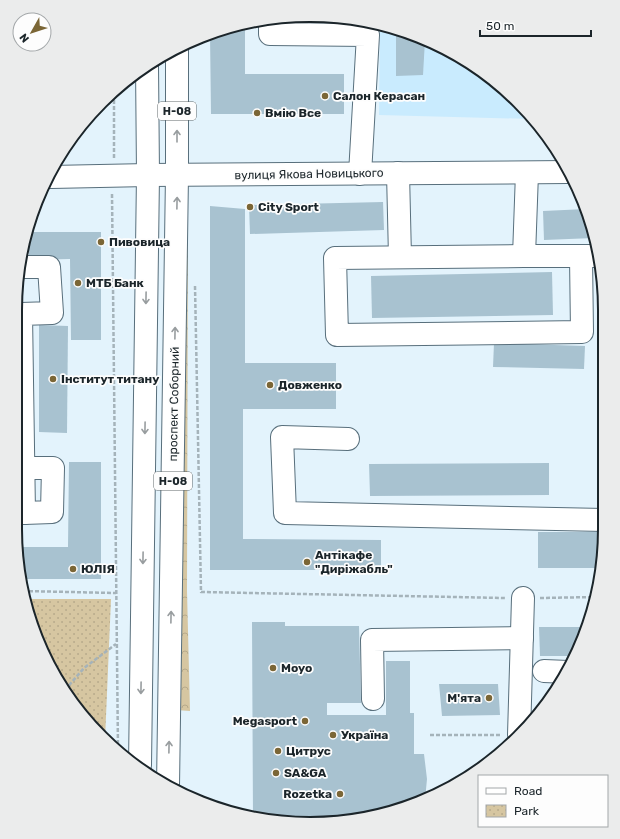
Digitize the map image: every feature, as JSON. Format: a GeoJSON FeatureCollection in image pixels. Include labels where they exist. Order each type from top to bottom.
{"type":"FeatureCollection","features":[{"type":"Feature","properties":{"kind":"main road"},"geometry":{"type":"LineString","coordinates":[[270,24],[270,34],[368,35],[360,174]]}},
{"type":"Feature","properties":{"kind":"main road","name":"проспект Соборний"},"geometry":{"type":"LineString","coordinates":[[168,779],[178,55]]}},
{"type":"Feature","properties":{"kind":"main road","name":"Н-08"},"geometry":{"type":"LineString","coordinates":[[140,761],[148,175],[147,73]]}},
{"type":"Feature","properties":{"kind":"main road","name":"вулиця Якова Новицького"},"geometry":{"type":"LineString","coordinates":[[55,177],[562,172]]}},
{"type":"Feature","properties":{"kind":"main road"},"geometry":{"type":"LineString","coordinates":[[398,173],[400,257]]}},
{"type":"Feature","properties":{"kind":"main road"},"geometry":{"type":"LineString","coordinates":[[524,256],[527,173]]}},
{"type":"Feature","properties":{"kind":"main road"},"geometry":{"type":"LineString","coordinates":[[590,256],[582,332],[337,335],[336,258],[590,256]]}},
{"type":"Feature","properties":{"kind":"main road"},"geometry":{"type":"LineString","coordinates":[[22,314],[52,313],[50,267],[25,267]]}},
{"type":"Feature","properties":{"kind":"main road"},"geometry":{"type":"LineString","coordinates":[[22,365],[24,468],[22,490]]}},
{"type":"Feature","properties":{"kind":"main road"},"geometry":{"type":"LineString","coordinates":[[348,439],[282,437],[284,513],[598,520]]}},
{"type":"Feature","properties":{"kind":"main road"},"geometry":{"type":"LineString","coordinates":[[22,513],[52,512],[52,468],[24,468]]}},
{"type":"Feature","properties":{"kind":"main road"},"geometry":{"type":"LineString","coordinates":[[512,735],[522,638],[523,598]]}},
{"type":"Feature","properties":{"kind":"main road"},"geometry":{"type":"LineString","coordinates":[[373,699],[372,640],[522,638]]}},
{"type":"Feature","properties":{"kind":"main road"},"geometry":{"type":"LineString","coordinates":[[544,672],[560,672]]}},
{"type":"Feature","properties":{"kind":"path"},"geometry":{"type":"LineString","coordinates":[[114,99],[112,199],[118,744]]}},
{"type":"Feature","properties":{"kind":"path"},"geometry":{"type":"LineString","coordinates":[[195,285],[201,592],[523,598],[589,597]]}},
{"type":"Feature","properties":{"kind":"path"},"geometry":{"type":"LineString","coordinates":[[29,591],[116,593]]}},
{"type":"Feature","properties":{"kind":"path"},"geometry":{"type":"LineString","coordinates":[[69,686],[84,668],[116,644]]}},
{"type":"Feature","properties":{"kind":"path"},"geometry":{"type":"LineString","coordinates":[[430,735],[512,735]]}},
{"type":"Feature","properties":{"kind":"shaded area"},"geometry":{"type":"Polygon","coordinates":[[[380,31],[403,37],[454,61],[500,93],[526,119],[379,115],[380,31]]]}},
{"type":"Feature","properties":{"kind":"green space"},"geometry":{"type":"Polygon","coordinates":[[[180,207],[188,207],[187,591],[190,711],[176,710],[180,207]]]}},
{"type":"Feature","properties":{"kind":"green space"},"geometry":{"type":"Polygon","coordinates":[[[31,599],[111,599],[105,732],[93,719],[61,673],[37,622],[31,599]]]}},
{"type":"Feature","properties":{"kind":"building"},"geometry":{"type":"Polygon","coordinates":[[[245,30],[245,74],[344,74],[344,114],[211,114],[210,40],[217,37],[245,30]]]}},
{"type":"Feature","properties":{"kind":"building"},"geometry":{"type":"Polygon","coordinates":[[[396,35],[425,46],[423,75],[396,76],[396,35]]]}},
{"type":"Feature","properties":{"kind":"building"},"geometry":{"type":"Polygon","coordinates":[[[383,202],[384,230],[250,234],[249,205],[383,202]]]}},
{"type":"Feature","properties":{"kind":"building"},"geometry":{"type":"Polygon","coordinates":[[[210,206],[245,209],[245,363],[336,363],[336,409],[243,409],[243,539],[381,540],[381,570],[210,570],[210,206]]]}},
{"type":"Feature","properties":{"kind":"building"},"geometry":{"type":"Polygon","coordinates":[[[580,209],[589,238],[544,240],[543,211],[580,209]]]}},
{"type":"Feature","properties":{"kind":"building"},"geometry":{"type":"Polygon","coordinates":[[[33,232],[101,232],[101,340],[71,340],[70,259],[29,260],[29,249],[33,232]]]}},
{"type":"Feature","properties":{"kind":"building"},"geometry":{"type":"Polygon","coordinates":[[[552,272],[553,315],[372,318],[371,276],[552,272]]]}},
{"type":"Feature","properties":{"kind":"building","name":"Інститут титану"},"geometry":{"type":"Polygon","coordinates":[[[39,325],[68,326],[67,433],[39,432],[39,325]]]}},
{"type":"Feature","properties":{"kind":"building"},"geometry":{"type":"Polygon","coordinates":[[[494,343],[585,346],[584,369],[493,367],[494,343]]]}},
{"type":"Feature","properties":{"kind":"building"},"geometry":{"type":"Polygon","coordinates":[[[69,462],[101,462],[101,579],[27,579],[24,567],[22,530],[23,547],[68,547],[69,462]]]}},
{"type":"Feature","properties":{"kind":"building"},"geometry":{"type":"Polygon","coordinates":[[[549,463],[549,495],[370,496],[369,464],[549,463]]]}},
{"type":"Feature","properties":{"kind":"building"},"geometry":{"type":"Polygon","coordinates":[[[538,532],[598,532],[596,568],[538,568],[538,532]]]}},
{"type":"Feature","properties":{"kind":"building","name":"Україна"},"geometry":{"type":"Polygon","coordinates":[[[252,622],[285,622],[285,626],[359,626],[361,703],[327,703],[327,715],[386,715],[386,661],[410,661],[410,713],[414,713],[414,754],[424,754],[427,779],[426,792],[403,802],[348,815],[310,817],[272,815],[253,811],[252,622]]]}},
{"type":"Feature","properties":{"kind":"building"},"geometry":{"type":"Polygon","coordinates":[[[539,627],[581,627],[568,656],[540,656],[539,627]]]}},
{"type":"Feature","properties":{"kind":"building"},"geometry":{"type":"Polygon","coordinates":[[[439,684],[498,684],[500,715],[442,716],[439,684]]]}},
{"type":"Feature","properties":{"kind":"place","name":"Салон Керасан"},"geometry":{"type":"Point","coordinates":[325,96]}},
{"type":"Feature","properties":{"kind":"place","name":"Вмію Все"},"geometry":{"type":"Point","coordinates":[257,113]}},
{"type":"Feature","properties":{"kind":"place","name":"City Sport"},"geometry":{"type":"Point","coordinates":[250,207]}},
{"type":"Feature","properties":{"kind":"place","name":"Пивовица"},"geometry":{"type":"Point","coordinates":[101,242]}},
{"type":"Feature","properties":{"kind":"place","name":"МТБ Банк"},"geometry":{"type":"Point","coordinates":[78,283]}},
{"type":"Feature","properties":{"kind":"place","name":"Інститут титану"},"geometry":{"type":"Point","coordinates":[53,379]}},
{"type":"Feature","properties":{"kind":"place","name":"Довженко"},"geometry":{"type":"Point","coordinates":[270,385]}},
{"type":"Feature","properties":{"kind":"place","name":"Антiкафе \"Дирiжабль\""},"geometry":{"type":"Point","coordinates":[307,562]}},
{"type":"Feature","properties":{"kind":"place","name":"ЮЛІЯ"},"geometry":{"type":"Point","coordinates":[73,569]}},
{"type":"Feature","properties":{"kind":"place","name":"Moyo"},"geometry":{"type":"Point","coordinates":[273,668]}},
{"type":"Feature","properties":{"kind":"place","name":"М'ята"},"geometry":{"type":"Point","coordinates":[489,698]}},
{"type":"Feature","properties":{"kind":"place","name":"Megasport"},"geometry":{"type":"Point","coordinates":[305,721]}},
{"type":"Feature","properties":{"kind":"place","name":"Україна"},"geometry":{"type":"Point","coordinates":[333,735]}},
{"type":"Feature","properties":{"kind":"place","name":"Цитрус"},"geometry":{"type":"Point","coordinates":[278,751]}},
{"type":"Feature","properties":{"kind":"place","name":"SA&GA"},"geometry":{"type":"Point","coordinates":[276,773]}},
{"type":"Feature","properties":{"kind":"place","name":"Rozetka"},"geometry":{"type":"Point","coordinates":[340,794]}}]}
